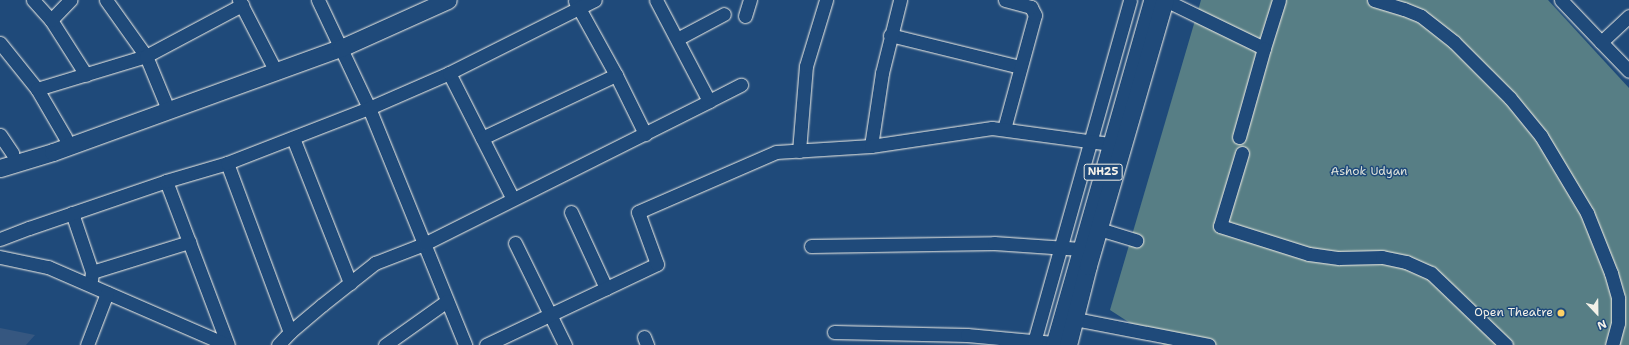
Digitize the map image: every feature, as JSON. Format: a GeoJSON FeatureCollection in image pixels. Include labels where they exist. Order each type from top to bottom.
{"type":"FeatureCollection","features":[{"type":"Feature","properties":{"kind":"main road"},"geometry":{"type":"LineString","coordinates":[[6,155],[65,137],[272,64],[339,44],[428,0]]}},
{"type":"Feature","properties":{"kind":"main road"},"geometry":{"type":"LineString","coordinates":[[0,168],[53,152],[339,44],[448,0]]}},
{"type":"Feature","properties":{"kind":"main road","name":"NH25"},"geometry":{"type":"LineString","coordinates":[[1059,344],[1081,249],[1152,0]]}},
{"type":"Feature","properties":{"kind":"main road","name":"NH25"},"geometry":{"type":"LineString","coordinates":[[1059,344],[1075,319],[1099,229],[1165,0]]}},
{"type":"Feature","properties":{"kind":"street"},"geometry":{"type":"LineString","coordinates":[[33,0],[51,20],[86,74]]}},
{"type":"Feature","properties":{"kind":"street"},"geometry":{"type":"LineString","coordinates":[[51,20],[70,0]]}},
{"type":"Feature","properties":{"kind":"street"},"geometry":{"type":"LineString","coordinates":[[106,0],[146,56],[165,102]]}},
{"type":"Feature","properties":{"kind":"street"},"geometry":{"type":"LineString","coordinates":[[318,0],[369,108],[465,345]]}},
{"type":"Feature","properties":{"kind":"street"},"geometry":{"type":"LineString","coordinates":[[0,239],[166,181],[227,163],[369,108],[450,73],[577,4],[594,0]]}},
{"type":"Feature","properties":{"kind":"street"},"geometry":{"type":"LineString","coordinates":[[656,0],[709,101]]}},
{"type":"Feature","properties":{"kind":"street"},"geometry":{"type":"LineString","coordinates":[[745,16],[750,0]]}},
{"type":"Feature","properties":{"kind":"street"},"geometry":{"type":"LineString","coordinates":[[799,151],[806,66],[826,0]]}},
{"type":"Feature","properties":{"kind":"street"},"geometry":{"type":"LineString","coordinates":[[871,146],[882,73],[890,35],[900,0]]}},
{"type":"Feature","properties":{"kind":"street"},"geometry":{"type":"LineString","coordinates":[[1004,129],[1035,15],[1034,10],[1030,7],[1005,0]]}},
{"type":"Feature","properties":{"kind":"street"},"geometry":{"type":"LineString","coordinates":[[1034,342],[1130,0]]}},
{"type":"Feature","properties":{"kind":"street"},"geometry":{"type":"LineString","coordinates":[[1165,0],[1264,48]]}},
{"type":"Feature","properties":{"kind":"street"},"geometry":{"type":"LineString","coordinates":[[1239,137],[1279,0]]}},
{"type":"Feature","properties":{"kind":"street"},"geometry":{"type":"LineString","coordinates":[[1374,0],[1421,16],[1454,42],[1510,98],[1541,136],[1587,213],[1611,273],[1618,298],[1618,323],[1612,345]]}},
{"type":"Feature","properties":{"kind":"street"},"geometry":{"type":"LineString","coordinates":[[1561,0],[1629,71]]}},
{"type":"Feature","properties":{"kind":"street"},"geometry":{"type":"LineString","coordinates":[[37,89],[146,56],[240,2],[272,64]]}},
{"type":"Feature","properties":{"kind":"street"},"geometry":{"type":"LineString","coordinates":[[577,4],[616,75],[645,134]]}},
{"type":"Feature","properties":{"kind":"street"},"geometry":{"type":"LineString","coordinates":[[677,39],[724,14]]}},
{"type":"Feature","properties":{"kind":"street"},"geometry":{"type":"LineString","coordinates":[[1601,42],[1629,16]]}},
{"type":"Feature","properties":{"kind":"street"},"geometry":{"type":"LineString","coordinates":[[890,35],[1020,67]]}},
{"type":"Feature","properties":{"kind":"street"},"geometry":{"type":"LineString","coordinates":[[0,43],[37,89],[65,137]]}},
{"type":"Feature","properties":{"kind":"street"},"geometry":{"type":"LineString","coordinates":[[450,73],[513,199]]}},
{"type":"Feature","properties":{"kind":"street"},"geometry":{"type":"LineString","coordinates":[[482,138],[616,75]]}},
{"type":"Feature","properties":{"kind":"street"},"geometry":{"type":"LineString","coordinates":[[278,345],[290,332],[375,263],[424,244],[741,86]]}},
{"type":"Feature","properties":{"kind":"street"},"geometry":{"type":"LineString","coordinates":[[486,345],[657,264],[638,212],[776,152],[871,146],[992,128],[1111,144]]}},
{"type":"Feature","properties":{"kind":"street"},"geometry":{"type":"LineString","coordinates":[[0,135],[6,155]]}},
{"type":"Feature","properties":{"kind":"street"},"geometry":{"type":"LineString","coordinates":[[294,138],[350,283]]}},
{"type":"Feature","properties":{"kind":"street"},"geometry":{"type":"LineString","coordinates":[[1242,153],[1220,226],[1309,254],[1339,258],[1382,257],[1406,262],[1431,273],[1506,345]]}},
{"type":"Feature","properties":{"kind":"street"},"geometry":{"type":"LineString","coordinates":[[227,163],[290,332]]}},
{"type":"Feature","properties":{"kind":"street"},"geometry":{"type":"LineString","coordinates":[[166,181],[227,345]]}},
{"type":"Feature","properties":{"kind":"street"},"geometry":{"type":"LineString","coordinates":[[571,212],[606,288]]}},
{"type":"Feature","properties":{"kind":"street"},"geometry":{"type":"LineString","coordinates":[[72,213],[92,272],[91,286]]}},
{"type":"Feature","properties":{"kind":"street"},"geometry":{"type":"LineString","coordinates":[[1099,229],[1136,240]]}},
{"type":"Feature","properties":{"kind":"street"},"geometry":{"type":"LineString","coordinates":[[92,272],[189,242]]}},
{"type":"Feature","properties":{"kind":"street"},"geometry":{"type":"LineString","coordinates":[[515,243],[565,345]]}},
{"type":"Feature","properties":{"kind":"street"},"geometry":{"type":"LineString","coordinates":[[811,246],[994,243],[1081,249]]}},
{"type":"Feature","properties":{"kind":"street"},"geometry":{"type":"LineString","coordinates":[[0,257],[48,267],[227,345]]}},
{"type":"Feature","properties":{"kind":"street"},"geometry":{"type":"LineString","coordinates":[[87,345],[107,293]]}},
{"type":"Feature","properties":{"kind":"street"},"geometry":{"type":"LineString","coordinates":[[385,345],[447,300]]}},
{"type":"Feature","properties":{"kind":"street"},"geometry":{"type":"LineString","coordinates":[[1075,319],[1183,342],[1209,345]]}},
{"type":"Feature","properties":{"kind":"street"},"geometry":{"type":"LineString","coordinates":[[834,332],[967,335],[1059,344]]}},
{"type":"Feature","properties":{"kind":"shaded area"},"geometry":{"type":"Polygon","coordinates":[[[0,328],[35,335],[26,345],[0,345],[0,328]]]}},
{"type":"Feature","properties":{"kind":"green space","name":"Ashok Udyan"},"geometry":{"type":"Polygon","coordinates":[[[1201,0],[1548,0],[1629,88],[1629,345],[1164,345],[1110,310],[1201,0]]]}},
{"type":"Feature","properties":{"kind":"place","name":"Open Theatre"},"geometry":{"type":"Point","coordinates":[1561,313]}}]}
